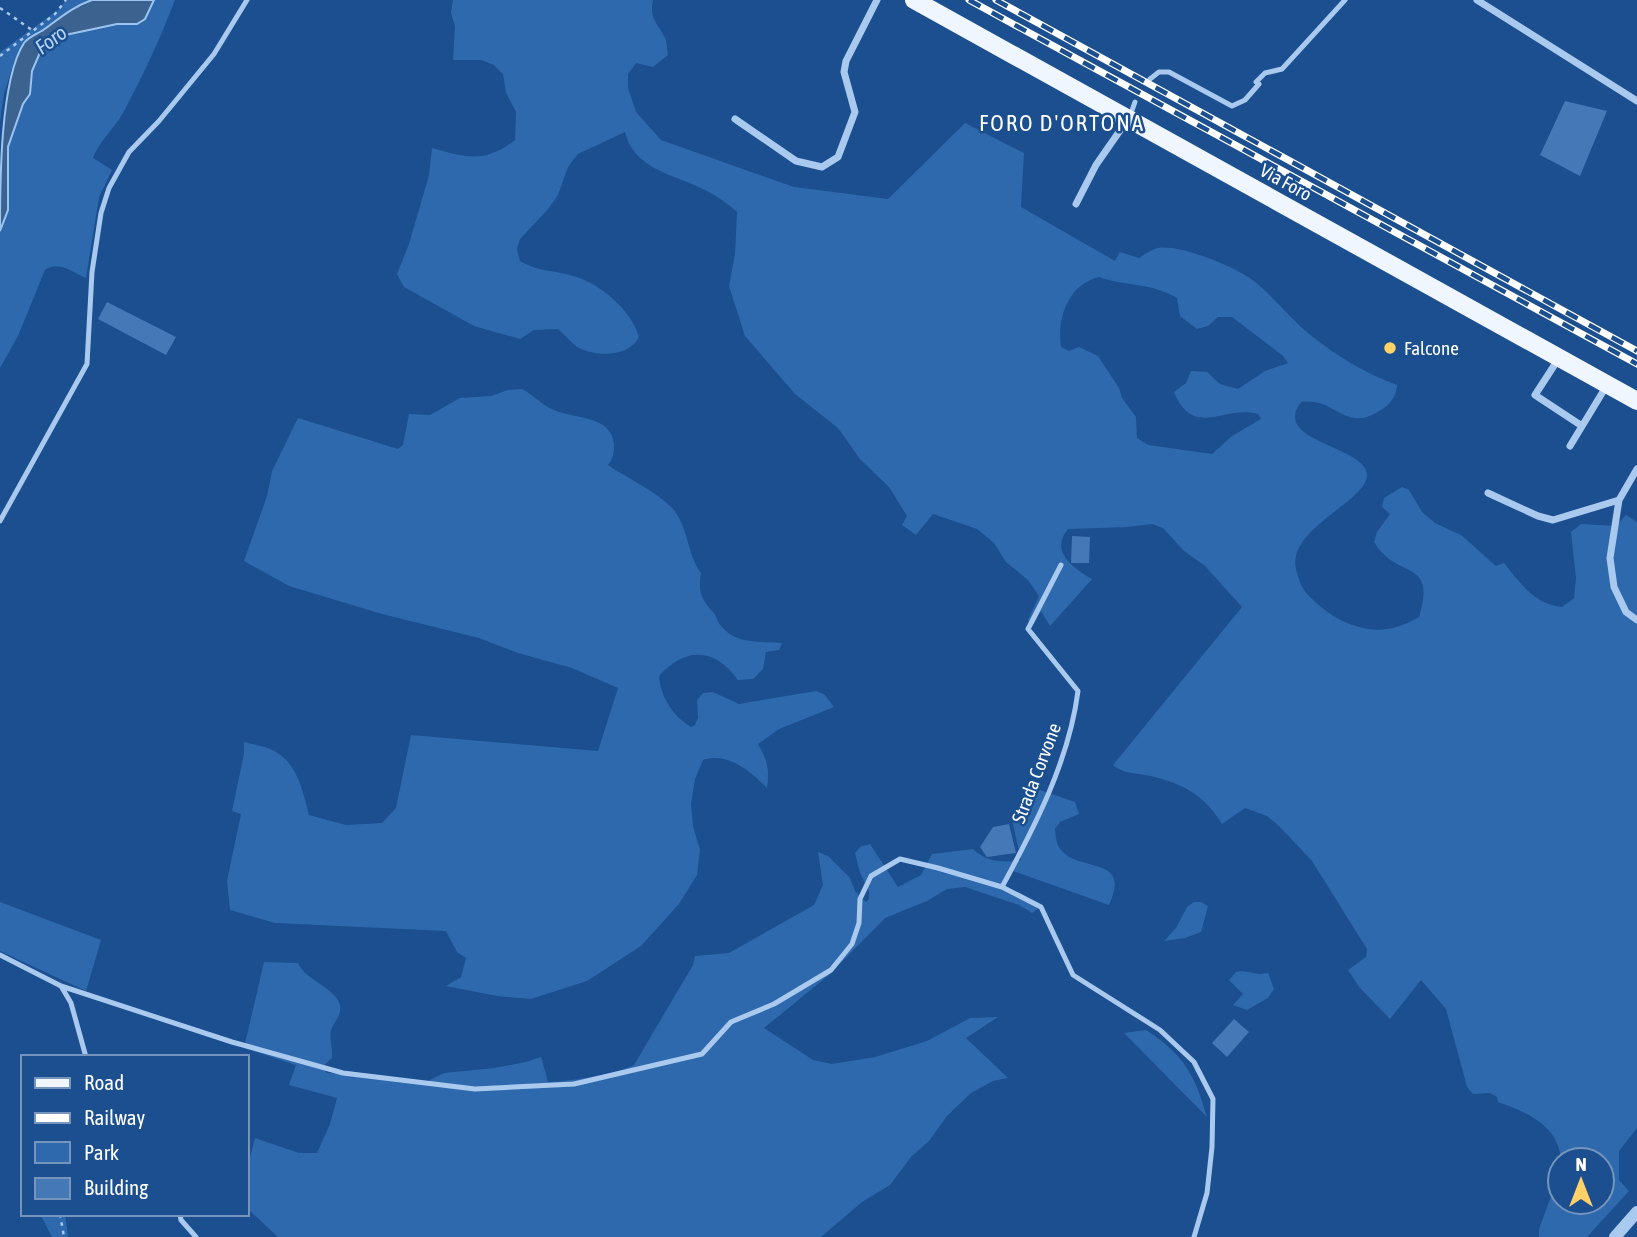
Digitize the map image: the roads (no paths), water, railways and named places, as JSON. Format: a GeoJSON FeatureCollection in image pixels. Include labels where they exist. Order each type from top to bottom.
{"type":"FeatureCollection","features":[{"type":"Feature","properties":{"kind":"main road","name":"Via Foro"},"geometry":{"type":"LineString","coordinates":[[914,0],[1132,111],[1637,401]]}},
{"type":"Feature","properties":{"kind":"street"},"geometry":{"type":"LineString","coordinates":[[735,119],[796,161],[822,167],[838,157],[855,112],[844,72],[846,61],[877,0]]}},
{"type":"Feature","properties":{"kind":"street"},"geometry":{"type":"LineString","coordinates":[[1477,0],[1637,101]]}},
{"type":"Feature","properties":{"kind":"street"},"geometry":{"type":"LineString","coordinates":[[1076,204],[1096,165],[1132,111]]}},
{"type":"Feature","properties":{"kind":"street"},"geometry":{"type":"LineString","coordinates":[[1559,357],[1535,395],[1582,426]]}},
{"type":"Feature","properties":{"kind":"street"},"geometry":{"type":"LineString","coordinates":[[1570,446],[1608,385]]}},
{"type":"Feature","properties":{"kind":"street"},"geometry":{"type":"LineString","coordinates":[[1637,469],[1619,500],[1610,558],[1614,587],[1626,611],[1637,620]]}},
{"type":"Feature","properties":{"kind":"street"},"geometry":{"type":"LineString","coordinates":[[1488,493],[1553,520],[1619,500]]}},
{"type":"Feature","properties":{"kind":"street"},"geometry":{"type":"LineString","coordinates":[[1615,1237],[1637,1212]]}},
{"type":"Feature","properties":{"kind":"lane"},"geometry":{"type":"LineString","coordinates":[[0,520],[87,364],[92,272],[109,188],[129,152],[159,121],[214,54],[247,0]]}},
{"type":"Feature","properties":{"kind":"lane"},"geometry":{"type":"LineString","coordinates":[[1150,79],[1159,72],[1169,72],[1232,106],[1245,100],[1265,73],[1282,69],[1345,0]]}},
{"type":"Feature","properties":{"kind":"lane","name":"Strada Corvone"},"geometry":{"type":"LineString","coordinates":[[1002,887],[1044,802],[1074,719],[1078,691],[1028,629],[1060,565]]}},
{"type":"Feature","properties":{"kind":"lane"},"geometry":{"type":"LineString","coordinates":[[0,955],[61,986],[232,1042],[343,1073],[475,1089],[574,1084],[702,1054],[732,1022],[775,1004],[831,970],[852,944],[859,923],[860,899],[871,876],[900,859],[938,867],[1002,887],[1041,907],[1073,975],[1160,1030],[1194,1062],[1213,1099],[1207,1193],[1194,1237]]}},
{"type":"Feature","properties":{"kind":"lane"},"geometry":{"type":"LineString","coordinates":[[61,986],[71,1003],[85,1055]]}},
{"type":"Feature","properties":{"kind":"lane"},"geometry":{"type":"LineString","coordinates":[[180,1216],[196,1237]]}},
{"type":"Feature","properties":{"kind":"water","name":"Foro"},"geometry":{"type":"Polygon","coordinates":[[[92,0],[154,0],[145,19],[137,24],[117,24],[56,37],[42,48],[32,71],[30,94],[23,104],[8,147],[8,210],[0,231],[3,133],[10,81],[16,60],[29,38],[73,9],[92,0]]]}},
{"type":"Feature","properties":{"kind":"railway"},"geometry":{"type":"LineString","coordinates":[[969,0],[1637,364]]}},
{"type":"Feature","properties":{"kind":"railway"},"geometry":{"type":"LineString","coordinates":[[996,0],[1637,351]]}},
{"type":"Feature","properties":{"kind":"place","name":"Falcone"},"geometry":{"type":"Point","coordinates":[1390,348]}},
{"type":"Feature","properties":{"kind":"district","name":"FORO D'ORTONA"},"geometry":{"type":"Point","coordinates":[1062,123]}}]}
